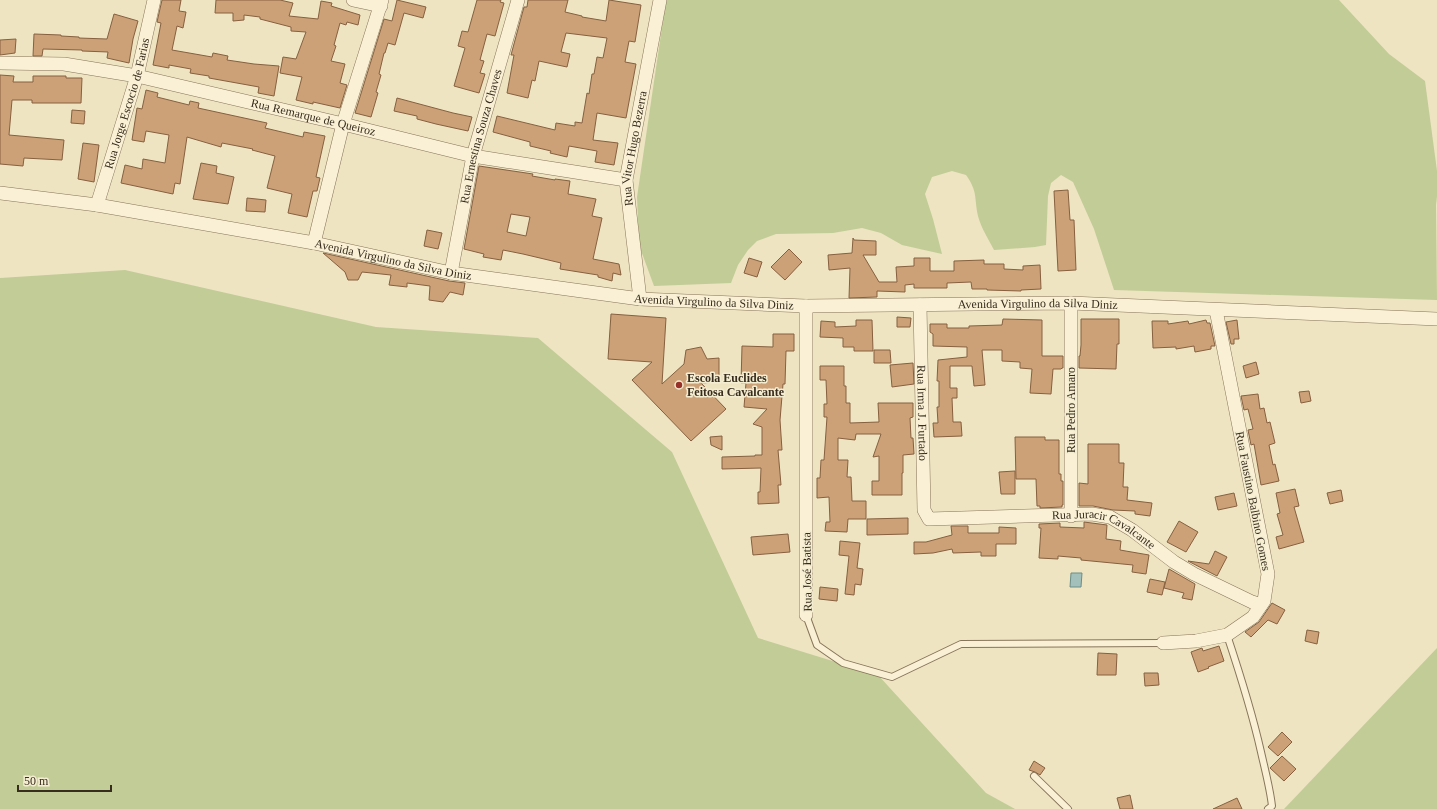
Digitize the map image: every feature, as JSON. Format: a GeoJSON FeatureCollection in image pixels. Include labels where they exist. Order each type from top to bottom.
{"type":"FeatureCollection","features":[{"type":"Feature","properties":{"kind":"street","name":"Rua Jorge Escocio de Farias"},"geometry":{"type":"LineString","coordinates":[[97,205],[137,76],[154,0]]}},
{"type":"Feature","properties":{"kind":"street"},"geometry":{"type":"LineString","coordinates":[[314,243],[343,124],[381,3],[353,0]]}},
{"type":"Feature","properties":{"kind":"street","name":"Rua Ernestina Souza Chaves"},"geometry":{"type":"LineString","coordinates":[[451,273],[473,156],[518,0]]}},
{"type":"Feature","properties":{"kind":"street","name":"Rua Vitor Hugo Bezerra"},"geometry":{"type":"LineString","coordinates":[[640,299],[626,180],[660,0]]}},
{"type":"Feature","properties":{"kind":"street","name":"Rua Remarque de Queiroz"},"geometry":{"type":"LineString","coordinates":[[0,63],[64,64],[137,76],[473,156],[626,180]]}},
{"type":"Feature","properties":{"kind":"street","name":"Avenida Virgulino da Silva Diniz"},"geometry":{"type":"LineString","coordinates":[[0,193],[97,205],[314,243],[451,273],[640,299],[806,306],[1071,303],[1437,319]]}},
{"type":"Feature","properties":{"kind":"street","name":"Rua Pedro Amaro"},"geometry":{"type":"LineString","coordinates":[[1071,303],[1072,516]]}},
{"type":"Feature","properties":{"kind":"street","name":"Rua Irma J. Furtado"},"geometry":{"type":"LineString","coordinates":[[920,305],[924,510],[929,520]]}},
{"type":"Feature","properties":{"kind":"street","name":"Rua José Batista"},"geometry":{"type":"LineString","coordinates":[[806,306],[806,615]]}},
{"type":"Feature","properties":{"kind":"street","name":"Rua Faustino Balbino Gomes"},"geometry":{"type":"LineString","coordinates":[[1163,643],[1196,641],[1227,635],[1254,617],[1264,601],[1268,574],[1216,310]]}},
{"type":"Feature","properties":{"kind":"street","name":"Rua Juracir Cavalcante"},"geometry":{"type":"LineString","coordinates":[[929,520],[1072,516],[1092,514],[1110,517],[1132,530],[1174,562],[1194,574],[1261,605]]}},
{"type":"Feature","properties":{"kind":"lane","name":"Rua José Batista"},"geometry":{"type":"LineString","coordinates":[[806,615],[817,645],[843,663],[892,677],[961,644],[1163,643]]}},
{"type":"Feature","properties":{"kind":"lane"},"geometry":{"type":"LineString","coordinates":[[1227,635],[1244,685],[1257,734],[1270,790],[1272,806],[1268,809]]}},
{"type":"Feature","properties":{"kind":"lane"},"geometry":{"type":"LineString","coordinates":[[1034,776],[1068,809]]}},
{"type":"Feature","properties":{"kind":"green space"},"geometry":{"type":"Polygon","coordinates":[[[666,0],[1339,0],[1389,54],[1425,81],[1437,171],[1437,300],[1114,290],[1094,229],[1073,182],[1061,175],[1051,183],[1048,196],[1046,245],[994,250],[979,220],[974,190],[970,181],[966,175],[952,171],[932,177],[925,194],[942,254],[902,245],[881,233],[862,228],[833,233],[776,234],[757,241],[748,250],[738,265],[731,283],[654,286],[639,245],[637,197],[666,0]]]}},
{"type":"Feature","properties":{"kind":"green space"},"geometry":{"type":"Polygon","coordinates":[[[125,270],[376,327],[538,338],[672,452],[758,638],[878,675],[986,793],[1015,809],[0,809],[0,278],[125,270]]]}},
{"type":"Feature","properties":{"kind":"green space"},"geometry":{"type":"Polygon","coordinates":[[[1437,648],[1437,809],[1284,809],[1437,648]]]}},
{"type":"Feature","properties":{"kind":"water"},"geometry":{"type":"Polygon","coordinates":[[[1071,573],[1082,573],[1081,587],[1070,587],[1071,573]]]}},
{"type":"Feature","properties":{"kind":"building"},"geometry":{"type":"Polygon","coordinates":[[[162,0],[181,0],[179,11],[186,12],[183,28],[177,26],[172,50],[212,57],[213,53],[228,56],[227,60],[279,66],[274,96],[258,93],[259,87],[190,73],[191,69],[169,65],[169,68],[153,65],[161,23],[157,22],[162,0]]]}},
{"type":"Feature","properties":{"kind":"building"},"geometry":{"type":"Polygon","coordinates":[[[216,0],[280,0],[293,3],[289,16],[318,19],[321,1],[332,3],[331,6],[360,15],[358,25],[347,22],[346,25],[340,23],[334,45],[336,46],[331,61],[345,64],[340,83],[347,85],[340,108],[296,100],[302,77],[280,73],[283,57],[296,59],[306,32],[291,31],[291,27],[260,19],[260,17],[244,15],[244,20],[233,21],[233,13],[215,13],[216,0]]]}},
{"type":"Feature","properties":{"kind":"building"},"geometry":{"type":"Polygon","coordinates":[[[397,0],[426,7],[423,18],[404,13],[395,45],[388,43],[384,53],[379,74],[381,75],[376,92],[378,93],[371,117],[355,113],[384,19],[392,21],[397,0]]]}},
{"type":"Feature","properties":{"kind":"building"},"geometry":{"type":"Polygon","coordinates":[[[477,0],[501,0],[500,2],[504,3],[495,36],[487,34],[480,60],[484,61],[480,73],[485,74],[479,93],[454,86],[465,48],[458,46],[462,31],[468,32],[477,0]]]}},
{"type":"Feature","properties":{"kind":"building"},"geometry":{"type":"Polygon","coordinates":[[[528,0],[568,0],[565,12],[582,17],[606,21],[609,0],[641,5],[635,42],[629,41],[625,62],[636,64],[626,118],[597,113],[593,140],[618,143],[614,165],[595,162],[597,151],[569,146],[567,157],[530,146],[530,142],[493,132],[497,116],[555,130],[556,123],[575,126],[575,122],[582,123],[587,93],[589,94],[592,74],[594,74],[597,57],[603,58],[607,38],[566,33],[561,52],[570,54],[567,67],[539,61],[535,81],[532,80],[528,98],[507,93],[514,55],[511,55],[524,7],[527,7],[528,0]]]}},
{"type":"Feature","properties":{"kind":"building"},"geometry":{"type":"Polygon","coordinates":[[[114,14],[138,21],[129,63],[107,58],[108,52],[82,50],[43,49],[42,56],[33,56],[34,34],[107,39],[114,14]]]}},
{"type":"Feature","properties":{"kind":"building"},"geometry":{"type":"Polygon","coordinates":[[[16,39],[15,53],[0,55],[0,40],[16,39]]]}},
{"type":"Feature","properties":{"kind":"building"},"geometry":{"type":"Polygon","coordinates":[[[0,75],[14,76],[13,82],[33,82],[33,76],[66,76],[66,78],[82,78],[81,103],[32,103],[32,100],[12,100],[9,135],[64,140],[62,160],[24,158],[23,166],[0,164],[0,75]]]}},
{"type":"Feature","properties":{"kind":"building"},"geometry":{"type":"Polygon","coordinates":[[[146,90],[158,93],[157,97],[189,105],[190,101],[199,103],[198,108],[267,123],[265,128],[303,137],[304,132],[325,136],[316,177],[320,178],[317,191],[313,191],[307,217],[288,213],[292,194],[267,188],[275,156],[252,150],[253,149],[222,143],[221,147],[187,137],[180,184],[175,183],[173,194],[121,183],[125,165],[142,169],[143,159],[165,163],[169,135],[146,131],[144,142],[132,140],[137,108],[142,109],[146,90]]]}},
{"type":"Feature","properties":{"kind":"building"},"geometry":{"type":"Polygon","coordinates":[[[397,98],[472,117],[468,131],[417,119],[417,116],[394,111],[397,98]]]}},
{"type":"Feature","properties":{"kind":"building"},"geometry":{"type":"Polygon","coordinates":[[[72,110],[85,111],[84,124],[71,123],[72,110]]]}},
{"type":"Feature","properties":{"kind":"building"},"geometry":{"type":"Polygon","coordinates":[[[83,143],[99,145],[94,182],[78,179],[83,143]]]}},
{"type":"Feature","properties":{"kind":"building"},"geometry":{"type":"Polygon","coordinates":[[[201,163],[217,166],[216,173],[234,177],[228,204],[193,199],[201,163]]]}},
{"type":"Feature","properties":{"kind":"building"},"geometry":{"type":"Polygon","coordinates":[[[479,166],[533,174],[532,176],[570,181],[568,194],[596,199],[592,216],[602,218],[593,259],[619,264],[621,275],[613,273],[612,281],[598,277],[598,275],[560,269],[561,263],[523,254],[503,250],[501,260],[483,257],[484,254],[464,249],[479,166]],[[511,214],[507,232],[526,236],[530,217],[511,214]]]}},
{"type":"Feature","properties":{"kind":"building"},"geometry":{"type":"Polygon","coordinates":[[[1068,190],[1070,220],[1074,220],[1076,270],[1058,271],[1054,191],[1068,190]]]}},
{"type":"Feature","properties":{"kind":"building"},"geometry":{"type":"Polygon","coordinates":[[[247,198],[266,200],[265,212],[246,211],[247,198]]]}},
{"type":"Feature","properties":{"kind":"building"},"geometry":{"type":"Polygon","coordinates":[[[427,230],[442,233],[438,249],[424,246],[427,230]]]}},
{"type":"Feature","properties":{"kind":"building"},"geometry":{"type":"Polygon","coordinates":[[[853,238],[854,240],[876,241],[876,255],[863,255],[879,282],[897,282],[896,267],[914,266],[914,258],[930,258],[930,271],[954,271],[954,261],[984,260],[984,264],[1004,264],[1004,269],[1023,270],[1023,266],[1040,265],[1041,289],[1021,291],[972,289],[971,282],[947,283],[947,288],[914,288],[914,284],[905,285],[905,292],[877,291],[877,297],[849,298],[850,268],[829,270],[828,255],[852,253],[853,238]]]}},
{"type":"Feature","properties":{"kind":"building"},"geometry":{"type":"Polygon","coordinates":[[[789,249],[802,262],[785,280],[771,267],[789,249]]]}},
{"type":"Feature","properties":{"kind":"building"},"geometry":{"type":"Polygon","coordinates":[[[323,253],[449,281],[465,283],[463,295],[450,292],[443,302],[429,300],[430,286],[407,283],[407,287],[389,285],[391,275],[362,272],[358,280],[348,280],[345,272],[323,253]]]}},
{"type":"Feature","properties":{"kind":"building"},"geometry":{"type":"Polygon","coordinates":[[[749,258],[762,262],[757,277],[744,273],[749,258]]]}},
{"type":"Feature","properties":{"kind":"building"},"geometry":{"type":"Polygon","coordinates":[[[611,314],[666,318],[662,384],[684,364],[686,350],[701,347],[707,359],[719,358],[719,382],[701,383],[726,409],[691,441],[632,380],[652,362],[608,359],[611,314]]]}},
{"type":"Feature","properties":{"kind":"building"},"geometry":{"type":"Polygon","coordinates":[[[897,317],[911,318],[910,327],[897,327],[897,317]]]}},
{"type":"Feature","properties":{"kind":"building"},"geometry":{"type":"Polygon","coordinates":[[[1003,319],[1042,320],[1042,356],[1063,356],[1063,368],[1053,369],[1051,394],[1030,393],[1032,369],[1020,368],[1020,362],[1002,361],[1002,350],[982,350],[985,385],[974,386],[972,366],[950,366],[950,388],[957,388],[957,398],[952,398],[953,422],[961,422],[962,436],[934,437],[933,423],[938,423],[937,407],[939,407],[939,381],[937,381],[938,360],[967,357],[967,347],[933,346],[933,334],[930,332],[930,324],[947,324],[947,328],[969,328],[969,326],[1002,325],[1003,319]]]}},
{"type":"Feature","properties":{"kind":"building"},"geometry":{"type":"Polygon","coordinates":[[[1081,319],[1119,319],[1119,344],[1117,344],[1116,369],[1079,368],[1081,319]]]}},
{"type":"Feature","properties":{"kind":"building"},"geometry":{"type":"Polygon","coordinates":[[[856,320],[872,320],[873,351],[854,351],[854,347],[843,347],[843,338],[820,337],[821,321],[835,322],[835,327],[856,326],[856,320]]]}},
{"type":"Feature","properties":{"kind":"building"},"geometry":{"type":"Polygon","coordinates":[[[1206,320],[1207,323],[1210,323],[1215,346],[1211,346],[1211,349],[1195,352],[1194,346],[1176,349],[1176,347],[1153,348],[1152,321],[1168,321],[1168,324],[1188,321],[1189,324],[1206,320]]]}},
{"type":"Feature","properties":{"kind":"building"},"geometry":{"type":"Polygon","coordinates":[[[1237,320],[1239,339],[1234,339],[1234,344],[1231,344],[1226,322],[1237,320]]]}},
{"type":"Feature","properties":{"kind":"building"},"geometry":{"type":"Polygon","coordinates":[[[773,334],[794,334],[794,351],[786,351],[785,384],[783,384],[780,420],[782,450],[778,450],[781,485],[778,485],[779,503],[758,504],[761,468],[722,469],[722,457],[762,455],[762,427],[753,424],[767,409],[744,407],[746,383],[741,383],[742,346],[773,347],[773,334]]]}},
{"type":"Feature","properties":{"kind":"building"},"geometry":{"type":"Polygon","coordinates":[[[874,350],[890,350],[891,363],[874,363],[874,350]]]}},
{"type":"Feature","properties":{"kind":"building"},"geometry":{"type":"Polygon","coordinates":[[[1256,362],[1259,374],[1246,378],[1243,366],[1256,362]]]}},
{"type":"Feature","properties":{"kind":"building"},"geometry":{"type":"Polygon","coordinates":[[[913,363],[914,384],[892,387],[890,365],[913,363]]]}},
{"type":"Feature","properties":{"kind":"building"},"geometry":{"type":"Polygon","coordinates":[[[820,366],[844,366],[846,403],[850,403],[850,423],[879,422],[878,403],[913,403],[913,417],[910,418],[911,438],[913,438],[914,454],[903,455],[902,495],[872,495],[872,481],[879,481],[879,456],[873,457],[881,434],[856,434],[855,440],[838,438],[838,460],[848,460],[847,477],[851,477],[852,501],[866,501],[866,519],[848,519],[847,532],[825,531],[826,522],[830,522],[829,497],[817,498],[817,478],[820,478],[821,460],[824,460],[827,417],[824,417],[824,404],[827,404],[826,380],[820,380],[820,366]]]}},
{"type":"Feature","properties":{"kind":"building"},"geometry":{"type":"Polygon","coordinates":[[[1309,391],[1311,401],[1301,403],[1299,392],[1309,391]]]}},
{"type":"Feature","properties":{"kind":"building"},"geometry":{"type":"Polygon","coordinates":[[[1258,394],[1260,409],[1264,408],[1267,423],[1270,422],[1275,443],[1269,445],[1273,465],[1275,464],[1279,481],[1261,485],[1254,444],[1251,445],[1248,430],[1253,429],[1248,409],[1244,410],[1241,396],[1258,394]]]}},
{"type":"Feature","properties":{"kind":"building"},"geometry":{"type":"Polygon","coordinates":[[[722,436],[722,450],[711,445],[710,437],[722,436]]]}},
{"type":"Feature","properties":{"kind":"building"},"geometry":{"type":"Polygon","coordinates":[[[1015,437],[1045,437],[1045,440],[1059,440],[1059,474],[1061,474],[1061,481],[1063,481],[1062,507],[1040,508],[1040,506],[1037,506],[1036,479],[1016,479],[1015,437]]]}},
{"type":"Feature","properties":{"kind":"building"},"geometry":{"type":"Polygon","coordinates":[[[1088,444],[1119,444],[1119,463],[1124,463],[1123,487],[1128,487],[1127,500],[1152,503],[1150,516],[1135,514],[1135,511],[1113,510],[1093,506],[1079,506],[1079,483],[1088,484],[1088,444]]]}},
{"type":"Feature","properties":{"kind":"building"},"geometry":{"type":"Polygon","coordinates":[[[1015,471],[1015,494],[1001,494],[999,472],[1015,471]]]}},
{"type":"Feature","properties":{"kind":"building"},"geometry":{"type":"Polygon","coordinates":[[[1295,489],[1299,506],[1294,507],[1304,542],[1279,549],[1276,537],[1283,535],[1277,514],[1280,513],[1276,493],[1295,489]]]}},
{"type":"Feature","properties":{"kind":"building"},"geometry":{"type":"Polygon","coordinates":[[[1341,490],[1343,501],[1330,504],[1327,493],[1341,490]]]}},
{"type":"Feature","properties":{"kind":"building"},"geometry":{"type":"Polygon","coordinates":[[[1234,493],[1237,506],[1218,510],[1215,497],[1234,493]]]}},
{"type":"Feature","properties":{"kind":"building"},"geometry":{"type":"Polygon","coordinates":[[[908,518],[908,534],[867,535],[867,519],[908,518]]]}},
{"type":"Feature","properties":{"kind":"building"},"geometry":{"type":"Polygon","coordinates":[[[1179,521],[1198,532],[1186,552],[1167,542],[1179,521]]]}},
{"type":"Feature","properties":{"kind":"building"},"geometry":{"type":"Polygon","coordinates":[[[1084,522],[1107,525],[1106,539],[1121,541],[1120,550],[1149,555],[1146,574],[1132,572],[1133,565],[1081,560],[1081,558],[1058,556],[1058,559],[1039,558],[1041,528],[1039,528],[1039,524],[1060,523],[1060,527],[1084,528],[1084,522]]]}},
{"type":"Feature","properties":{"kind":"building"},"geometry":{"type":"Polygon","coordinates":[[[951,526],[968,526],[968,533],[999,533],[999,527],[1016,528],[1016,544],[996,544],[996,556],[981,556],[981,552],[953,553],[952,549],[933,553],[914,554],[914,542],[926,542],[952,535],[951,526]]]}},
{"type":"Feature","properties":{"kind":"building"},"geometry":{"type":"Polygon","coordinates":[[[788,534],[790,552],[753,555],[751,537],[788,534]]]}},
{"type":"Feature","properties":{"kind":"building"},"geometry":{"type":"Polygon","coordinates":[[[840,541],[860,543],[857,568],[863,569],[861,585],[855,584],[854,595],[845,594],[849,556],[839,555],[840,541]]]}},
{"type":"Feature","properties":{"kind":"building"},"geometry":{"type":"Polygon","coordinates":[[[1215,551],[1227,557],[1217,576],[1188,561],[1209,564],[1215,551]]]}},
{"type":"Feature","properties":{"kind":"building"},"geometry":{"type":"Polygon","coordinates":[[[1169,569],[1195,584],[1192,600],[1182,598],[1184,593],[1164,588],[1169,569]]]}},
{"type":"Feature","properties":{"kind":"building"},"geometry":{"type":"Polygon","coordinates":[[[1150,579],[1165,582],[1162,595],[1147,592],[1150,579]]]}},
{"type":"Feature","properties":{"kind":"building"},"geometry":{"type":"Polygon","coordinates":[[[820,587],[838,589],[837,601],[819,599],[820,587]]]}},
{"type":"Feature","properties":{"kind":"building"},"geometry":{"type":"Polygon","coordinates":[[[1272,603],[1285,610],[1277,624],[1268,620],[1251,637],[1245,632],[1259,622],[1272,603]]]}},
{"type":"Feature","properties":{"kind":"building"},"geometry":{"type":"Polygon","coordinates":[[[1307,630],[1319,632],[1317,644],[1305,641],[1307,630]]]}},
{"type":"Feature","properties":{"kind":"building"},"geometry":{"type":"Polygon","coordinates":[[[1219,646],[1224,661],[1198,672],[1191,652],[1202,648],[1203,651],[1219,646]]]}},
{"type":"Feature","properties":{"kind":"building"},"geometry":{"type":"Polygon","coordinates":[[[1098,653],[1117,654],[1116,675],[1097,675],[1098,653]]]}},
{"type":"Feature","properties":{"kind":"building"},"geometry":{"type":"Polygon","coordinates":[[[1144,673],[1158,673],[1159,685],[1145,686],[1144,673]]]}},
{"type":"Feature","properties":{"kind":"building"},"geometry":{"type":"Polygon","coordinates":[[[1282,732],[1292,742],[1278,756],[1268,747],[1282,732]]]}},
{"type":"Feature","properties":{"kind":"building"},"geometry":{"type":"Polygon","coordinates":[[[1282,756],[1296,769],[1284,781],[1270,768],[1282,756]]]}},
{"type":"Feature","properties":{"kind":"building"},"geometry":{"type":"Polygon","coordinates":[[[1034,761],[1045,768],[1040,775],[1029,770],[1034,761]]]}},
{"type":"Feature","properties":{"kind":"building"},"geometry":{"type":"Polygon","coordinates":[[[1130,795],[1133,809],[1120,809],[1117,798],[1130,795]]]}},
{"type":"Feature","properties":{"kind":"building"},"geometry":{"type":"Polygon","coordinates":[[[1237,798],[1242,809],[1213,809],[1237,798]]]}},
{"type":"Feature","properties":{"kind":"place","name":"Escola Euclides Feitosa Cavalcante"},"geometry":{"type":"Point","coordinates":[679,385]}}]}
